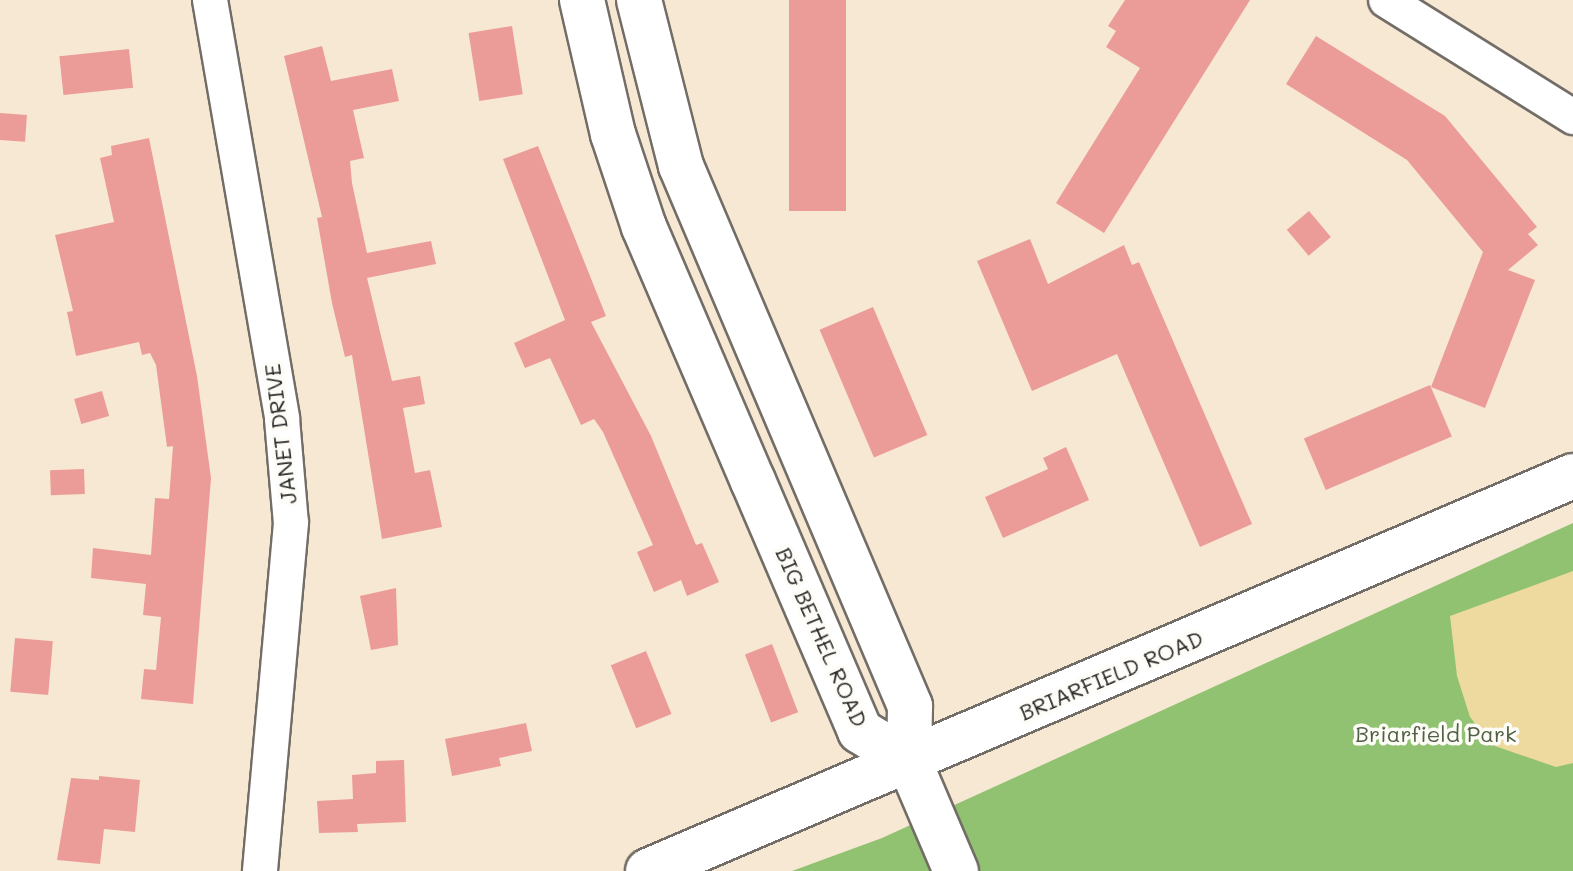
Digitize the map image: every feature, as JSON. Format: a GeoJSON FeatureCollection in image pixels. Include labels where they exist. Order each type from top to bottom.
{"type":"FeatureCollection","features":[{"type":"Feature","properties":{"kind":"main road","name":"BIG BETHEL ROAD"},"geometry":{"type":"LineString","coordinates":[[582,0],[613,134],[644,227],[860,731],[909,761]]}},
{"type":"Feature","properties":{"kind":"main road"},"geometry":{"type":"LineString","coordinates":[[639,0],[681,166],[910,706],[909,761],[956,871]]}},
{"type":"Feature","properties":{"kind":"main road","name":"BRIARFIELD ROAD"},"geometry":{"type":"LineString","coordinates":[[648,871],[1573,476]]}},
{"type":"Feature","properties":{"kind":"street","name":"JANET DRIVE"},"geometry":{"type":"LineString","coordinates":[[210,0],[282,419],[291,523],[260,871]]}},
{"type":"Feature","properties":{"kind":"street"},"geometry":{"type":"LineString","coordinates":[[1386,0],[1573,117]]}},
{"type":"Feature","properties":{"kind":"green space","name":"Briarfield Park"},"geometry":{"type":"Polygon","coordinates":[[[1573,523],[1573,871],[792,871],[882,838],[1573,523]]]}},
{"type":"Feature","properties":{"kind":"sand"},"geometry":{"type":"Polygon","coordinates":[[[1573,571],[1573,763],[1556,767],[1492,745],[1470,717],[1457,676],[1450,616],[1573,571]]]}},
{"type":"Feature","properties":{"kind":"building"},"geometry":{"type":"Polygon","coordinates":[[[789,0],[846,0],[846,211],[789,211],[789,0]]]}},
{"type":"Feature","properties":{"kind":"building"},"geometry":{"type":"Polygon","coordinates":[[[1125,0],[1250,0],[1104,233],[1056,203],[1140,68],[1106,47],[1116,31],[1108,26],[1125,0]]]}},
{"type":"Feature","properties":{"kind":"building"},"geometry":{"type":"Polygon","coordinates":[[[512,26],[523,94],[479,101],[469,33],[512,26]]]}},
{"type":"Feature","properties":{"kind":"building"},"geometry":{"type":"Polygon","coordinates":[[[1316,36],[1445,116],[1537,227],[1528,234],[1538,245],[1508,270],[1535,280],[1485,408],[1431,387],[1483,252],[1407,160],[1286,84],[1316,36]]]}},
{"type":"Feature","properties":{"kind":"building"},"geometry":{"type":"Polygon","coordinates":[[[322,46],[331,81],[392,69],[399,101],[353,110],[364,158],[350,161],[352,183],[367,253],[431,241],[436,264],[367,278],[392,381],[420,376],[425,404],[403,408],[415,473],[430,470],[442,527],[382,539],[352,355],[345,357],[332,303],[317,218],[322,217],[284,56],[322,46]]]}},
{"type":"Feature","properties":{"kind":"building"},"geometry":{"type":"Polygon","coordinates":[[[129,49],[133,88],[63,95],[59,56],[129,49]]]}},
{"type":"Feature","properties":{"kind":"building"},"geometry":{"type":"Polygon","coordinates":[[[0,113],[27,115],[25,142],[0,140],[0,113]]]}},
{"type":"Feature","properties":{"kind":"building"},"geometry":{"type":"Polygon","coordinates":[[[149,138],[197,376],[211,478],[193,704],[141,699],[144,669],[156,670],[161,617],[143,615],[146,584],[91,578],[93,548],[151,555],[155,498],[169,499],[173,446],[167,447],[156,365],[150,353],[142,355],[139,342],[76,356],[67,312],[73,311],[55,235],[114,222],[100,158],[112,155],[111,146],[149,138]]]}},
{"type":"Feature","properties":{"kind":"building"},"geometry":{"type":"Polygon","coordinates":[[[538,146],[606,316],[591,322],[651,436],[696,545],[702,543],[719,582],[687,596],[681,580],[654,592],[637,552],[653,545],[603,432],[594,419],[581,425],[550,358],[525,368],[514,343],[565,320],[503,159],[538,146]]]}},
{"type":"Feature","properties":{"kind":"building"},"geometry":{"type":"Polygon","coordinates":[[[1309,211],[1331,237],[1309,256],[1287,230],[1309,211]]]}},
{"type":"Feature","properties":{"kind":"building"},"geometry":{"type":"Polygon","coordinates":[[[1030,239],[1048,284],[1124,245],[1132,265],[1139,262],[1252,524],[1200,547],[1117,354],[1032,391],[977,261],[1030,239]]]}},
{"type":"Feature","properties":{"kind":"building"},"geometry":{"type":"Polygon","coordinates":[[[873,307],[927,435],[874,458],[820,330],[873,307]]]}},
{"type":"Feature","properties":{"kind":"building"},"geometry":{"type":"Polygon","coordinates":[[[1430,385],[1452,437],[1326,490],[1304,439],[1430,385]]]}},
{"type":"Feature","properties":{"kind":"building"},"geometry":{"type":"Polygon","coordinates":[[[102,391],[109,416],[81,424],[74,399],[102,391]]]}},
{"type":"Feature","properties":{"kind":"building"},"geometry":{"type":"Polygon","coordinates":[[[1066,447],[1089,500],[1003,538],[985,497],[1048,469],[1043,458],[1066,447]]]}},
{"type":"Feature","properties":{"kind":"building"},"geometry":{"type":"Polygon","coordinates":[[[84,469],[85,494],[51,495],[50,470],[84,469]]]}},
{"type":"Feature","properties":{"kind":"building"},"geometry":{"type":"Polygon","coordinates":[[[396,588],[398,645],[371,650],[360,596],[396,588]]]}},
{"type":"Feature","properties":{"kind":"building"},"geometry":{"type":"Polygon","coordinates":[[[15,638],[53,641],[48,695],[10,692],[15,638]]]}},
{"type":"Feature","properties":{"kind":"building"},"geometry":{"type":"Polygon","coordinates":[[[772,644],[798,712],[771,723],[745,654],[772,644]]]}},
{"type":"Feature","properties":{"kind":"building"},"geometry":{"type":"Polygon","coordinates":[[[646,651],[671,714],[636,728],[611,665],[646,651]]]}},
{"type":"Feature","properties":{"kind":"building"},"geometry":{"type":"Polygon","coordinates":[[[526,723],[532,751],[499,758],[501,766],[452,776],[445,739],[526,723]]]}},
{"type":"Feature","properties":{"kind":"building"},"geometry":{"type":"Polygon","coordinates":[[[404,760],[406,822],[357,824],[358,832],[319,833],[317,801],[353,799],[352,775],[376,773],[376,761],[404,760]]]}},
{"type":"Feature","properties":{"kind":"building"},"geometry":{"type":"Polygon","coordinates":[[[99,776],[140,780],[135,832],[104,829],[100,864],[57,860],[71,778],[99,780],[99,776]]]}}]}
